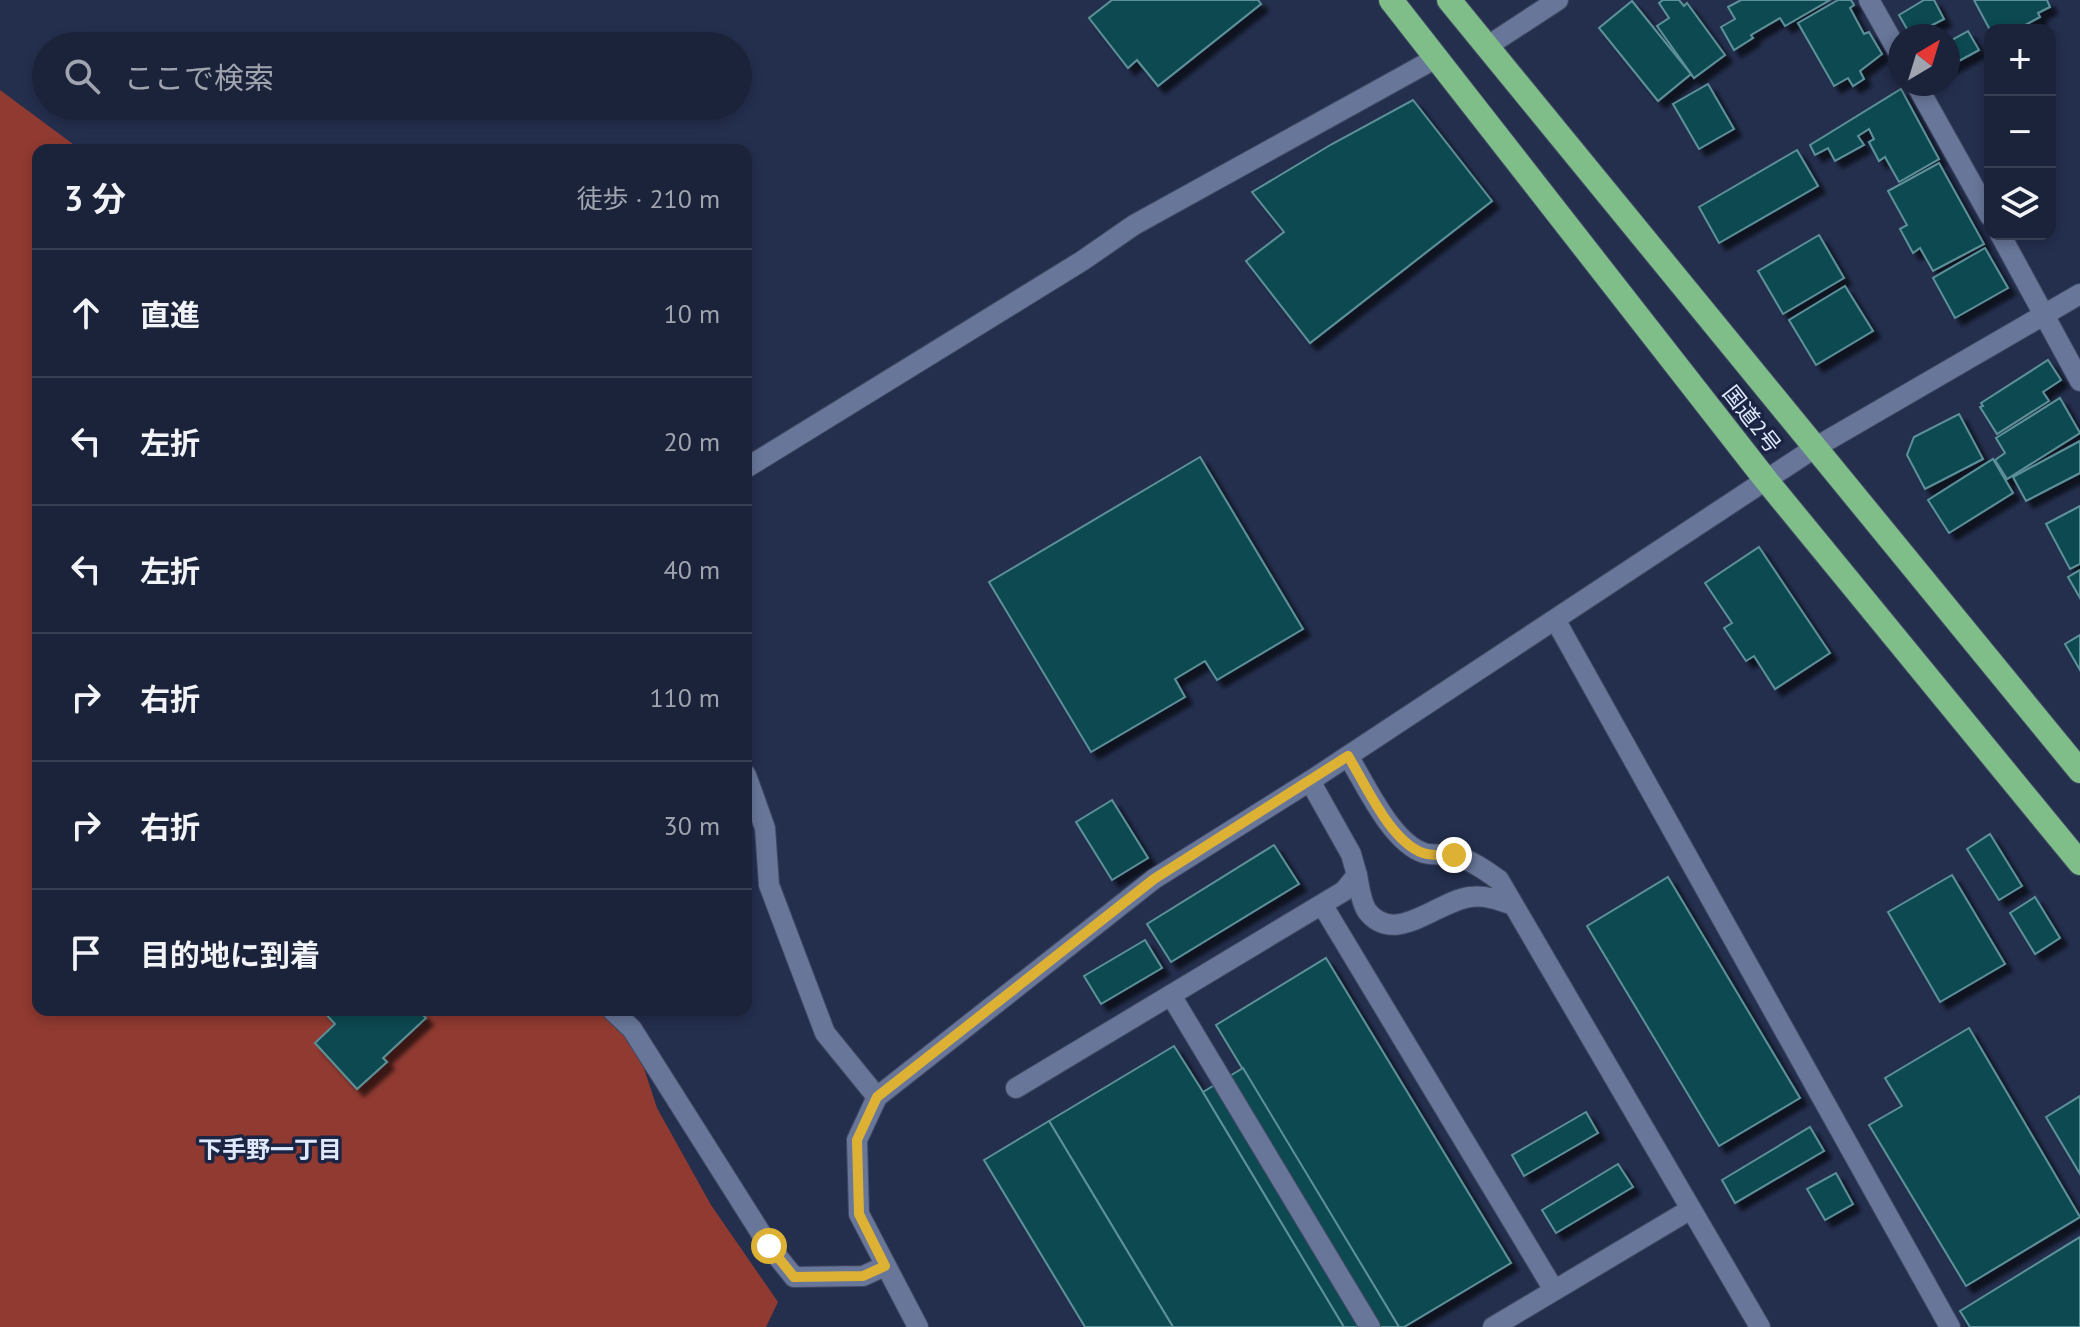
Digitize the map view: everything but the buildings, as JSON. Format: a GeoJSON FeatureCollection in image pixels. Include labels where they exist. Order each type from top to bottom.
{"type":"FeatureCollection","features":[{"type":"Feature","properties":{"kind":"highway","name":"国道2号"},"geometry":{"type":"LineString","coordinates":[[1391,0],[1766,480],[2080,863]]}},
{"type":"Feature","properties":{"kind":"highway","name":"国道2号"},"geometry":{"type":"LineString","coordinates":[[1449,0],[2080,771]]}},
{"type":"Feature","properties":{"kind":"street"},"geometry":{"type":"LineString","coordinates":[[1486,47],[1558,0]]}},
{"type":"Feature","properties":{"kind":"street"},"geometry":{"type":"LineString","coordinates":[[1869,0],[1888,34]]}},
{"type":"Feature","properties":{"kind":"street"},"geometry":{"type":"LineString","coordinates":[[752,464],[1082,261],[1134,225],[1438,57]]}},
{"type":"Feature","properties":{"kind":"street"},"geometry":{"type":"LineString","coordinates":[[1923,96],[1984,205]]}},
{"type":"Feature","properties":{"kind":"street"},"geometry":{"type":"LineString","coordinates":[[2003,240],[2080,381]]}},
{"type":"Feature","properties":{"kind":"street"},"geometry":{"type":"LineString","coordinates":[[918,1327],[859,1214],[857,1140],[877,1097],[1154,879],[1556,621],[1816,447],[2080,294]]}},
{"type":"Feature","properties":{"kind":"street"},"geometry":{"type":"LineString","coordinates":[[1556,621],[1950,1327]]}},
{"type":"Feature","properties":{"kind":"street"},"geometry":{"type":"LineString","coordinates":[[1348,756],[1394,831],[1410,846],[1425,854],[1454,855],[1478,865],[1499,880],[1760,1327]]}},
{"type":"Feature","properties":{"kind":"street"},"geometry":{"type":"LineString","coordinates":[[1310,781],[1351,854],[1366,909],[1379,922],[1398,927],[1468,897],[1496,899],[1513,905]]}},
{"type":"Feature","properties":{"kind":"street"},"geometry":{"type":"LineString","coordinates":[[752,792],[765,828],[769,885],[825,1033],[877,1097]]}},
{"type":"Feature","properties":{"kind":"street"},"geometry":{"type":"LineString","coordinates":[[1016,1088],[1323,906],[1344,891],[1357,875]]}},
{"type":"Feature","properties":{"kind":"street"},"geometry":{"type":"LineString","coordinates":[[1323,906],[1554,1290]]}},
{"type":"Feature","properties":{"kind":"street"},"geometry":{"type":"LineString","coordinates":[[1172,997],[1370,1327]]}},
{"type":"Feature","properties":{"kind":"street"},"geometry":{"type":"LineString","coordinates":[[618,1016],[632,1029],[769,1246],[794,1277],[863,1276],[885,1266]]}},
{"type":"Feature","properties":{"kind":"street"},"geometry":{"type":"LineString","coordinates":[[1493,1327],[1691,1209]]}},
{"type":"Feature","properties":{"kind":"shaded area"},"geometry":{"type":"Polygon","coordinates":[[[0,90],[32,114],[32,120],[40,120],[73,144],[32,144],[32,1016],[627,1016],[657,1108],[711,1205],[778,1302],[766,1327],[0,1327],[0,90]]]}},
{"type":"Feature","properties":{"kind":"district","name":"下手野一丁目"},"geometry":{"type":"Point","coordinates":[270,1150]}},
{"type":"Feature","properties":{"kind":"route"},"geometry":{"type":"LineString","coordinates":[[769,1246],[794,1277],[863,1276],[885,1266],[859,1214],[857,1140],[877,1097],[1154,879],[1348,756],[1394,831],[1410,846],[1425,854],[1454,855]]}}]}
